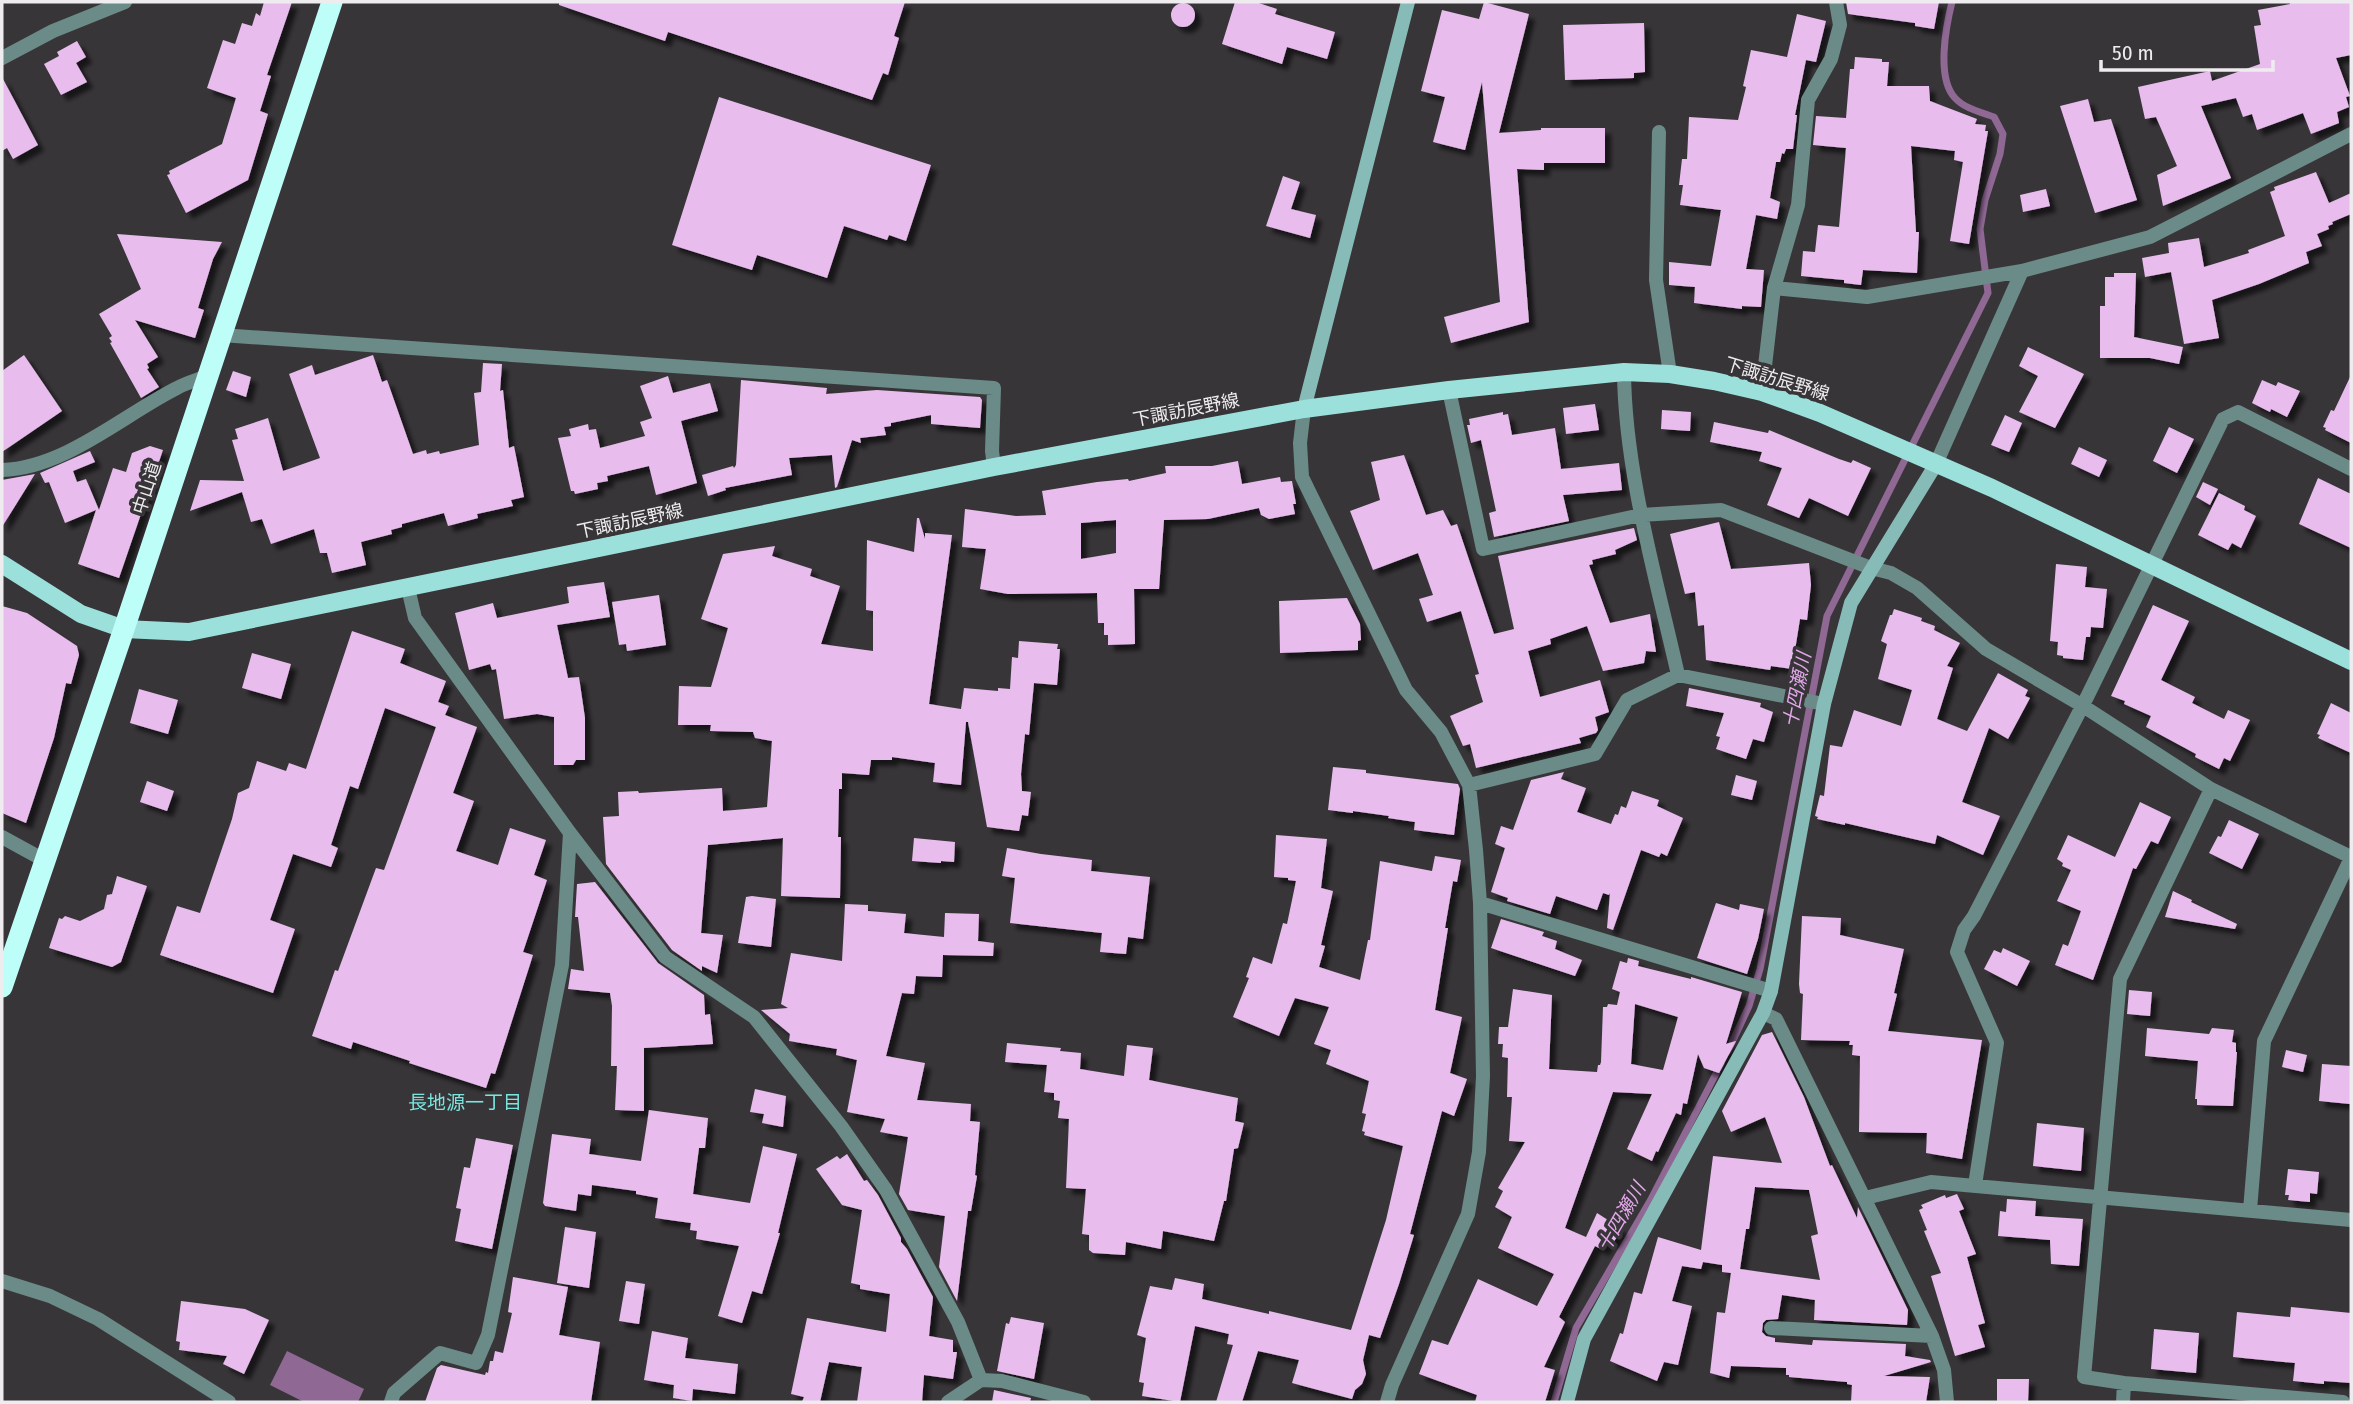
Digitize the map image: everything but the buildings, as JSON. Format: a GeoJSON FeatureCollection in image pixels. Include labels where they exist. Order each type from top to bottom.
{"type":"FeatureCollection","features":[{"type":"Feature","properties":{"kind":"highway","name":"中山道"},"geometry":{"type":"LineString","coordinates":[[2,987],[124,629],[326,7]]}},
{"type":"Feature","properties":{"kind":"main road","name":"下諏訪辰野線"},"geometry":{"type":"LineString","coordinates":[[2,564],[81,614],[124,629],[189,632],[994,467],[1304,409],[1449,390],[1624,372],[1670,373],[1762,392],[1820,413],[1992,488],[2351,661]]}},
{"type":"Feature","properties":{"kind":"street"},"geometry":{"type":"LineString","coordinates":[[2,58],[54,32],[125,2]]}},
{"type":"Feature","properties":{"kind":"street"},"geometry":{"type":"LineString","coordinates":[[1387,1402],[1392,1385],[1468,1214],[1479,1152],[1483,1076],[1480,903],[1469,785],[1441,732],[1406,690],[1301,477],[1300,443],[1304,409],[1408,2]]}},
{"type":"Feature","properties":{"kind":"street"},"geometry":{"type":"LineString","coordinates":[[1762,392],[1774,288],[1798,205],[1808,100],[1831,59],[1840,25],[1836,2]]}},
{"type":"Feature","properties":{"kind":"street"},"geometry":{"type":"LineString","coordinates":[[1659,132],[1656,280],[1670,373]]}},
{"type":"Feature","properties":{"kind":"street"},"geometry":{"type":"LineString","coordinates":[[1774,288],[1867,297],[2022,271],[2150,237],[2351,134]]}},
{"type":"Feature","properties":{"kind":"street"},"geometry":{"type":"LineString","coordinates":[[1567,1402],[1589,1329],[1763,1013],[1771,991],[1824,704],[1851,603],[1936,464],[2022,271]]}},
{"type":"Feature","properties":{"kind":"street"},"geometry":{"type":"LineString","coordinates":[[220,335],[994,388],[994,467]]}},
{"type":"Feature","properties":{"kind":"street"},"geometry":{"type":"LineString","coordinates":[[1624,372],[1624,403],[1641,515],[1678,675]]}},
{"type":"Feature","properties":{"kind":"street"},"geometry":{"type":"LineString","coordinates":[[2,470],[30,467],[112,429],[177,388],[207,376]]}},
{"type":"Feature","properties":{"kind":"street"},"geometry":{"type":"LineString","coordinates":[[1449,390],[1483,549],[1641,515],[1721,510],[1871,568],[1891,573],[1917,588],[1986,649],[2082,706],[2211,789],[2351,858],[2264,1041],[2250,1210]]}},
{"type":"Feature","properties":{"kind":"street"},"geometry":{"type":"LineString","coordinates":[[1975,1185],[1997,1043],[1957,952],[1964,930],[1974,916],[2153,566],[2223,419],[2238,412],[2351,469]]}},
{"type":"Feature","properties":{"kind":"street"},"geometry":{"type":"LineString","coordinates":[[408,588],[415,618],[570,833],[665,957],[754,1017],[841,1126],[886,1190],[958,1322],[981,1380]]}},
{"type":"Feature","properties":{"kind":"street"},"geometry":{"type":"LineString","coordinates":[[1469,785],[1595,754],[1627,700],[1678,675],[1824,704]]}},
{"type":"Feature","properties":{"kind":"street"},"geometry":{"type":"LineString","coordinates":[[2211,789],[2120,979],[2084,1377],[2124,1383],[2343,1402]]}},
{"type":"Feature","properties":{"kind":"street"},"geometry":{"type":"LineString","coordinates":[[391,1402],[394,1394],[440,1353],[477,1363],[488,1335],[562,965],[570,833]]}},
{"type":"Feature","properties":{"kind":"street"},"geometry":{"type":"LineString","coordinates":[[2,837],[44,860]]}},
{"type":"Feature","properties":{"kind":"street"},"geometry":{"type":"LineString","coordinates":[[1480,903],[1771,991]]}},
{"type":"Feature","properties":{"kind":"street"},"geometry":{"type":"LineString","coordinates":[[1763,1013],[1776,1019],[1932,1336],[1944,1370],[1947,1402]]}},
{"type":"Feature","properties":{"kind":"street"},"geometry":{"type":"LineString","coordinates":[[1866,1198],[1931,1182],[2351,1220]]}},
{"type":"Feature","properties":{"kind":"street"},"geometry":{"type":"LineString","coordinates":[[2,1281],[50,1296],[98,1320],[229,1402]]}},
{"type":"Feature","properties":{"kind":"street"},"geometry":{"type":"LineString","coordinates":[[1771,1328],[1932,1336]]}},
{"type":"Feature","properties":{"kind":"street"},"geometry":{"type":"LineString","coordinates":[[948,1402],[981,1380],[1002,1381],[1084,1402]]}},
{"type":"Feature","properties":{"kind":"street"},"geometry":{"type":"LineString","coordinates":[[2123,1402],[2124,1383]]}},
{"type":"Feature","properties":{"kind":"shaded area"},"geometry":{"type":"Polygon","coordinates":[[[287,1351],[364,1389],[358,1402],[304,1402],[270,1385],[287,1351]]]}},
{"type":"Feature","properties":{"kind":"waterway","name":"十四瀬川"},"geometry":{"type":"LineString","coordinates":[[1728,1051],[1749,1006],[1760,969],[1827,616],[1988,293],[1980,229],[2003,134],[1994,117],[1963,105],[1949,89],[1944,52],[1952,2]]}},
{"type":"Feature","properties":{"kind":"waterway","name":"十四瀬川"},"geometry":{"type":"LineString","coordinates":[[1554,1402],[1576,1328],[1650,1201],[1721,1064]]}},
{"type":"Feature","properties":{"kind":"district","name":"長地源一丁目"},"geometry":{"type":"Point","coordinates":[465,1102]}}]}
